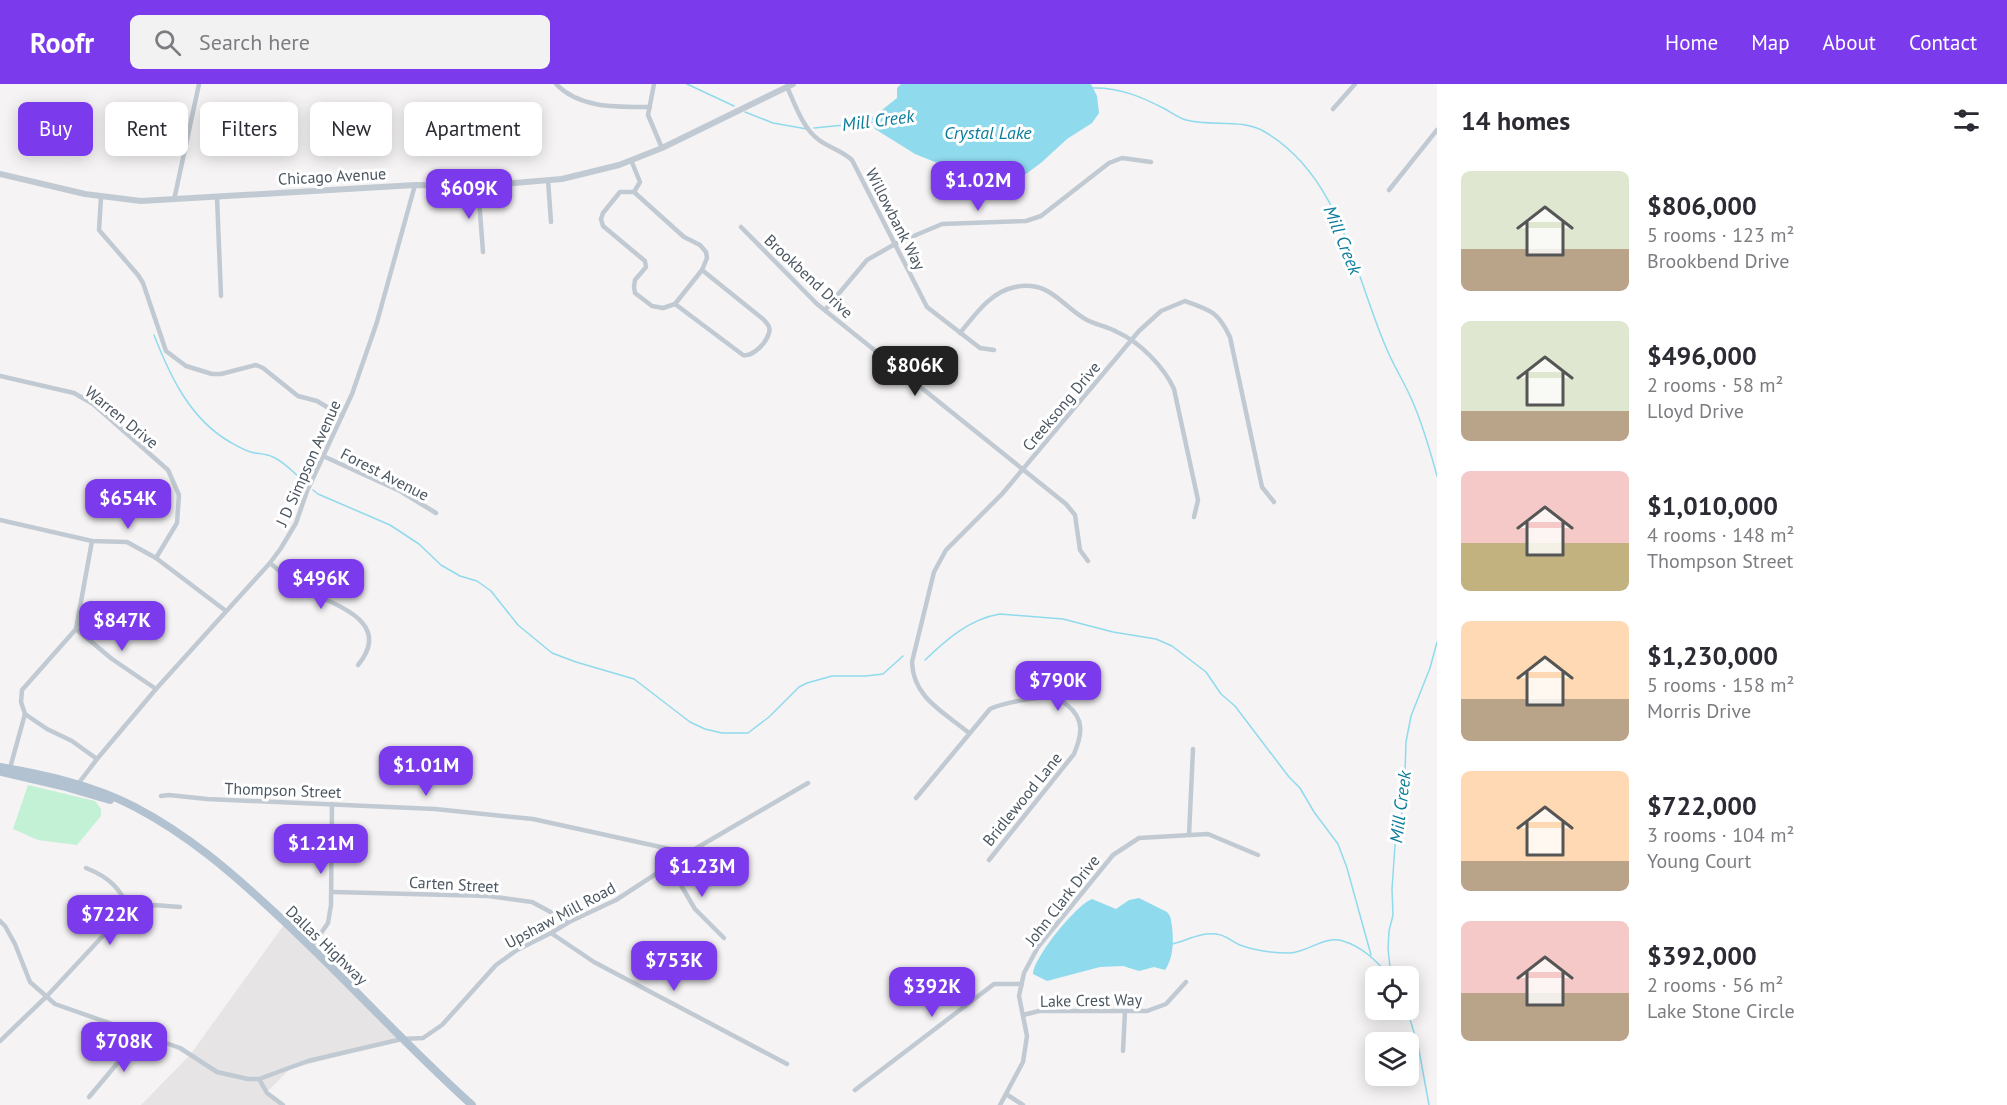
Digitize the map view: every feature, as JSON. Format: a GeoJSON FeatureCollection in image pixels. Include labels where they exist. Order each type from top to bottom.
{"type":"FeatureCollection","features":[{"type":"Feature","properties":{"kind":"main road","name":"Dallas Highway"},"geometry":{"type":"LineString","coordinates":[[0,766],[130,804],[188,837],[228,869],[312,946],[402,1039],[472,1105]]}},
{"type":"Feature","properties":{"kind":"main road","name":"Dallas Highway"},"geometry":{"type":"LineString","coordinates":[[0,771],[77,787]]}},
{"type":"Feature","properties":{"kind":"street"},"geometry":{"type":"LineString","coordinates":[[174,200],[199,84]]}},
{"type":"Feature","properties":{"kind":"street"},"geometry":{"type":"LineString","coordinates":[[556,84],[562,91],[586,102],[610,106],[650,107]]}},
{"type":"Feature","properties":{"kind":"street"},"geometry":{"type":"LineString","coordinates":[[654,84],[648,115],[662,148]]}},
{"type":"Feature","properties":{"kind":"street"},"geometry":{"type":"LineString","coordinates":[[1333,109],[1355,84]]}},
{"type":"Feature","properties":{"kind":"street","name":"Chicago Avenue"},"geometry":{"type":"LineString","coordinates":[[0,174],[101,197],[141,201],[415,186],[478,186],[548,180],[589,174],[662,148],[790,86]]}},
{"type":"Feature","properties":{"kind":"street","name":"Willowbank Way"},"geometry":{"type":"LineString","coordinates":[[790,86],[806,126],[818,140],[842,151],[852,160],[927,307],[980,348],[994,350]]}},
{"type":"Feature","properties":{"kind":"street"},"geometry":{"type":"LineString","coordinates":[[1389,190],[1437,130]]}},
{"type":"Feature","properties":{"kind":"street"},"geometry":{"type":"LineString","coordinates":[[825,310],[867,260],[895,244],[942,224],[1026,221],[1041,216],[1109,163],[1122,158],[1151,162]]}},
{"type":"Feature","properties":{"kind":"street"},"geometry":{"type":"LineString","coordinates":[[631,160],[640,182],[634,192]]}},
{"type":"Feature","properties":{"kind":"street"},"geometry":{"type":"LineString","coordinates":[[548,180],[551,222]]}},
{"type":"Feature","properties":{"kind":"street","name":"J D Simpson Avenue"},"geometry":{"type":"LineString","coordinates":[[77,787],[97,759],[156,690],[270,563],[296,523],[307,491],[352,394],[377,322],[415,186]]}},
{"type":"Feature","properties":{"kind":"street"},"geometry":{"type":"LineString","coordinates":[[478,186],[483,252]]}},
{"type":"Feature","properties":{"kind":"street"},"geometry":{"type":"LineString","coordinates":[[620,192],[634,192],[684,237],[699,245],[706,252],[707,258],[702,270],[675,304],[663,308],[652,306],[635,293],[634,287],[635,280],[646,267],[645,261],[603,226],[601,219],[603,213],[620,192]]}},
{"type":"Feature","properties":{"kind":"street"},"geometry":{"type":"LineString","coordinates":[[101,197],[99,230],[143,283],[166,351],[186,366],[212,374],[221,374],[256,365],[298,396],[317,401],[342,416]]}},
{"type":"Feature","properties":{"kind":"street"},"geometry":{"type":"LineString","coordinates":[[217,197],[221,296]]}},
{"type":"Feature","properties":{"kind":"street","name":"Brookbend Drive"},"geometry":{"type":"LineString","coordinates":[[741,227],[825,310],[1066,504],[1075,515],[1080,550],[1088,561]]}},
{"type":"Feature","properties":{"kind":"street"},"geometry":{"type":"LineString","coordinates":[[675,304],[743,355],[754,354],[769,334],[769,326],[702,270]]}},
{"type":"Feature","properties":{"kind":"street"},"geometry":{"type":"LineString","coordinates":[[960,333],[983,306],[997,294],[1016,287],[1036,287],[1052,292],[1086,319],[1120,333],[1131,341],[1167,374],[1174,389],[1198,500],[1194,517]]}},
{"type":"Feature","properties":{"kind":"street","name":"Creeksong Drive"},"geometry":{"type":"LineString","coordinates":[[969,733],[925,698],[913,675],[912,662],[934,572],[946,550],[1002,494],[1131,341],[1161,311],[1185,301],[1207,309],[1222,320],[1230,337],[1262,487],[1274,502]]}},
{"type":"Feature","properties":{"kind":"street","name":"Warren Drive"},"geometry":{"type":"LineString","coordinates":[[0,376],[74,393],[93,404],[168,470],[178,495],[177,523],[156,558]]}},
{"type":"Feature","properties":{"kind":"street","name":"Forest Avenue"},"geometry":{"type":"LineString","coordinates":[[323,456],[400,491],[436,513]]}},
{"type":"Feature","properties":{"kind":"street"},"geometry":{"type":"LineString","coordinates":[[0,520],[92,541],[127,542],[156,558],[226,611]]}},
{"type":"Feature","properties":{"kind":"street"},"geometry":{"type":"LineString","coordinates":[[10,768],[25,714],[21,702],[22,690],[76,629],[92,541]]}},
{"type":"Feature","properties":{"kind":"street"},"geometry":{"type":"LineString","coordinates":[[270,563],[300,587],[345,608],[362,622],[368,636],[368,645],[366,655],[358,665]]}},
{"type":"Feature","properties":{"kind":"street"},"geometry":{"type":"LineString","coordinates":[[76,629],[112,659],[156,690]]}},
{"type":"Feature","properties":{"kind":"street","name":"Bridlewood Lane"},"geometry":{"type":"LineString","coordinates":[[916,798],[990,709],[1004,703],[1060,699],[1075,711],[1081,724],[1081,739],[1074,754],[988,860]]}},
{"type":"Feature","properties":{"kind":"street"},"geometry":{"type":"LineString","coordinates":[[25,714],[47,729],[72,741],[97,759]]}},
{"type":"Feature","properties":{"kind":"street"},"geometry":{"type":"LineString","coordinates":[[1189,835],[1193,749]]}},
{"type":"Feature","properties":{"kind":"street","name":"Upshaw Mill Road"},"geometry":{"type":"LineString","coordinates":[[258,1079],[308,1061],[402,1039],[423,1038],[436,1030],[453,1014],[496,965],[517,950],[568,922],[616,900],[687,853],[808,783]]}},
{"type":"Feature","properties":{"kind":"street","name":"Thompson Street"},"geometry":{"type":"LineString","coordinates":[[161,796],[435,809],[533,819],[687,853]]}},
{"type":"Feature","properties":{"kind":"street"},"geometry":{"type":"LineString","coordinates":[[312,946],[328,923],[333,892],[332,804]]}},
{"type":"Feature","properties":{"kind":"street","name":"John Clark Drive"},"geometry":{"type":"LineString","coordinates":[[1000,1105],[1023,1062],[1027,1036],[1019,996],[1024,973],[1038,947],[1113,855],[1139,838],[1208,834],[1258,855]]}},
{"type":"Feature","properties":{"kind":"street"},"geometry":{"type":"LineString","coordinates":[[669,865],[695,909],[724,938]]}},
{"type":"Feature","properties":{"kind":"street"},"geometry":{"type":"LineString","coordinates":[[86,868],[103,876],[119,889],[131,911]]}},
{"type":"Feature","properties":{"kind":"street","name":"Carten Street"},"geometry":{"type":"LineString","coordinates":[[333,892],[489,896],[532,902],[568,922]]}},
{"type":"Feature","properties":{"kind":"street"},"geometry":{"type":"LineString","coordinates":[[0,1041],[47,996],[114,924],[131,911],[154,905],[180,907]]}},
{"type":"Feature","properties":{"kind":"street"},"geometry":{"type":"LineString","coordinates":[[0,921],[15,944],[30,982],[55,1004],[180,1048],[217,1072],[258,1079],[267,1093],[283,1105]]}},
{"type":"Feature","properties":{"kind":"street"},"geometry":{"type":"LineString","coordinates":[[551,933],[594,962],[787,1064]]}},
{"type":"Feature","properties":{"kind":"street","name":"Lake Crest Way"},"geometry":{"type":"LineString","coordinates":[[1023,1015],[1039,1011],[1147,1011],[1166,1004],[1186,982]]}},
{"type":"Feature","properties":{"kind":"street"},"geometry":{"type":"LineString","coordinates":[[855,1090],[994,984],[1022,984]]}},
{"type":"Feature","properties":{"kind":"street"},"geometry":{"type":"LineString","coordinates":[[1123,1051],[1125,1011]]}},
{"type":"Feature","properties":{"kind":"street"},"geometry":{"type":"LineString","coordinates":[[89,1097],[142,1034]]}},
{"type":"Feature","properties":{"kind":"street"},"geometry":{"type":"LineString","coordinates":[[1006,1094],[1023,1105]]}},
{"type":"Feature","properties":{"kind":"shaded area"},"geometry":{"type":"Polygon","coordinates":[[[286,922],[402,1039],[290,1069],[267,1092],[282,1105],[141,1105],[190,1055],[286,922]]]}},
{"type":"Feature","properties":{"kind":"green space"},"geometry":{"type":"Polygon","coordinates":[[[28,785],[95,801],[101,809],[101,816],[77,845],[38,840],[13,829],[28,785]]]}},
{"type":"Feature","properties":{"kind":"water","name":"Crystal Lake"},"geometry":{"type":"Polygon","coordinates":[[[901,84],[1091,84],[1097,96],[1099,113],[1092,123],[1067,139],[1026,174],[992,181],[977,179],[915,154],[875,129],[872,118],[897,98],[897,88],[901,84]]]}},
{"type":"Feature","properties":{"kind":"water"},"geometry":{"type":"Polygon","coordinates":[[[1139,898],[1167,912],[1170,916],[1173,944],[1171,958],[1165,970],[1154,967],[1139,971],[1123,966],[1100,967],[1047,981],[1033,974],[1048,944],[1085,903],[1092,899],[1116,909],[1129,900],[1139,898]]]}},
{"type":"Feature","properties":{"kind":"waterway","name":"Mill Creek"},"geometry":{"type":"LineString","coordinates":[[687,84],[734,106]]}},
{"type":"Feature","properties":{"kind":"waterway","name":"Mill Creek"},"geometry":{"type":"LineString","coordinates":[[1092,88],[1112,89],[1130,94],[1186,120],[1246,125],[1256,128],[1290,151],[1311,174],[1328,199],[1342,228],[1385,345],[1419,417],[1437,476]]}},
{"type":"Feature","properties":{"kind":"waterway","name":"Mill Creek"},"geometry":{"type":"LineString","coordinates":[[745,112],[773,123],[807,129]]}},
{"type":"Feature","properties":{"kind":"waterway","name":"Mill Creek"},"geometry":{"type":"LineString","coordinates":[[814,128],[874,122]]}},
{"type":"Feature","properties":{"kind":"waterway"},"geometry":{"type":"LineString","coordinates":[[154,335],[183,395],[204,421],[239,447],[277,459],[305,483]]}},
{"type":"Feature","properties":{"kind":"waterway"},"geometry":{"type":"LineString","coordinates":[[313,490],[390,525],[419,544],[441,565],[460,576],[477,581],[491,591],[518,625],[552,653],[634,679],[690,722],[705,729],[722,733],[748,733],[769,717],[799,687],[807,683],[832,676],[883,674],[903,656]]}},
{"type":"Feature","properties":{"kind":"waterway"},"geometry":{"type":"LineString","coordinates":[[925,660],[968,625],[1000,614],[1063,619],[1113,632],[1156,639],[1172,646],[1206,672],[1221,694],[1235,706],[1300,788],[1314,812],[1338,844],[1371,955]]}},
{"type":"Feature","properties":{"kind":"waterway","name":"Mill Creek"},"geometry":{"type":"LineString","coordinates":[[1390,966],[1388,949],[1393,915],[1395,845],[1404,803],[1406,742],[1411,716],[1430,668],[1437,642]]}},
{"type":"Feature","properties":{"kind":"waterway"},"geometry":{"type":"LineString","coordinates":[[1172,944],[1199,935],[1216,934],[1252,949],[1290,953],[1336,940],[1363,951],[1380,966]]}},
{"type":"Feature","properties":{"kind":"waterway","name":"Mill Creek"},"geometry":{"type":"LineString","coordinates":[[1410,1020],[1418,1045],[1429,1105]]}}]}
